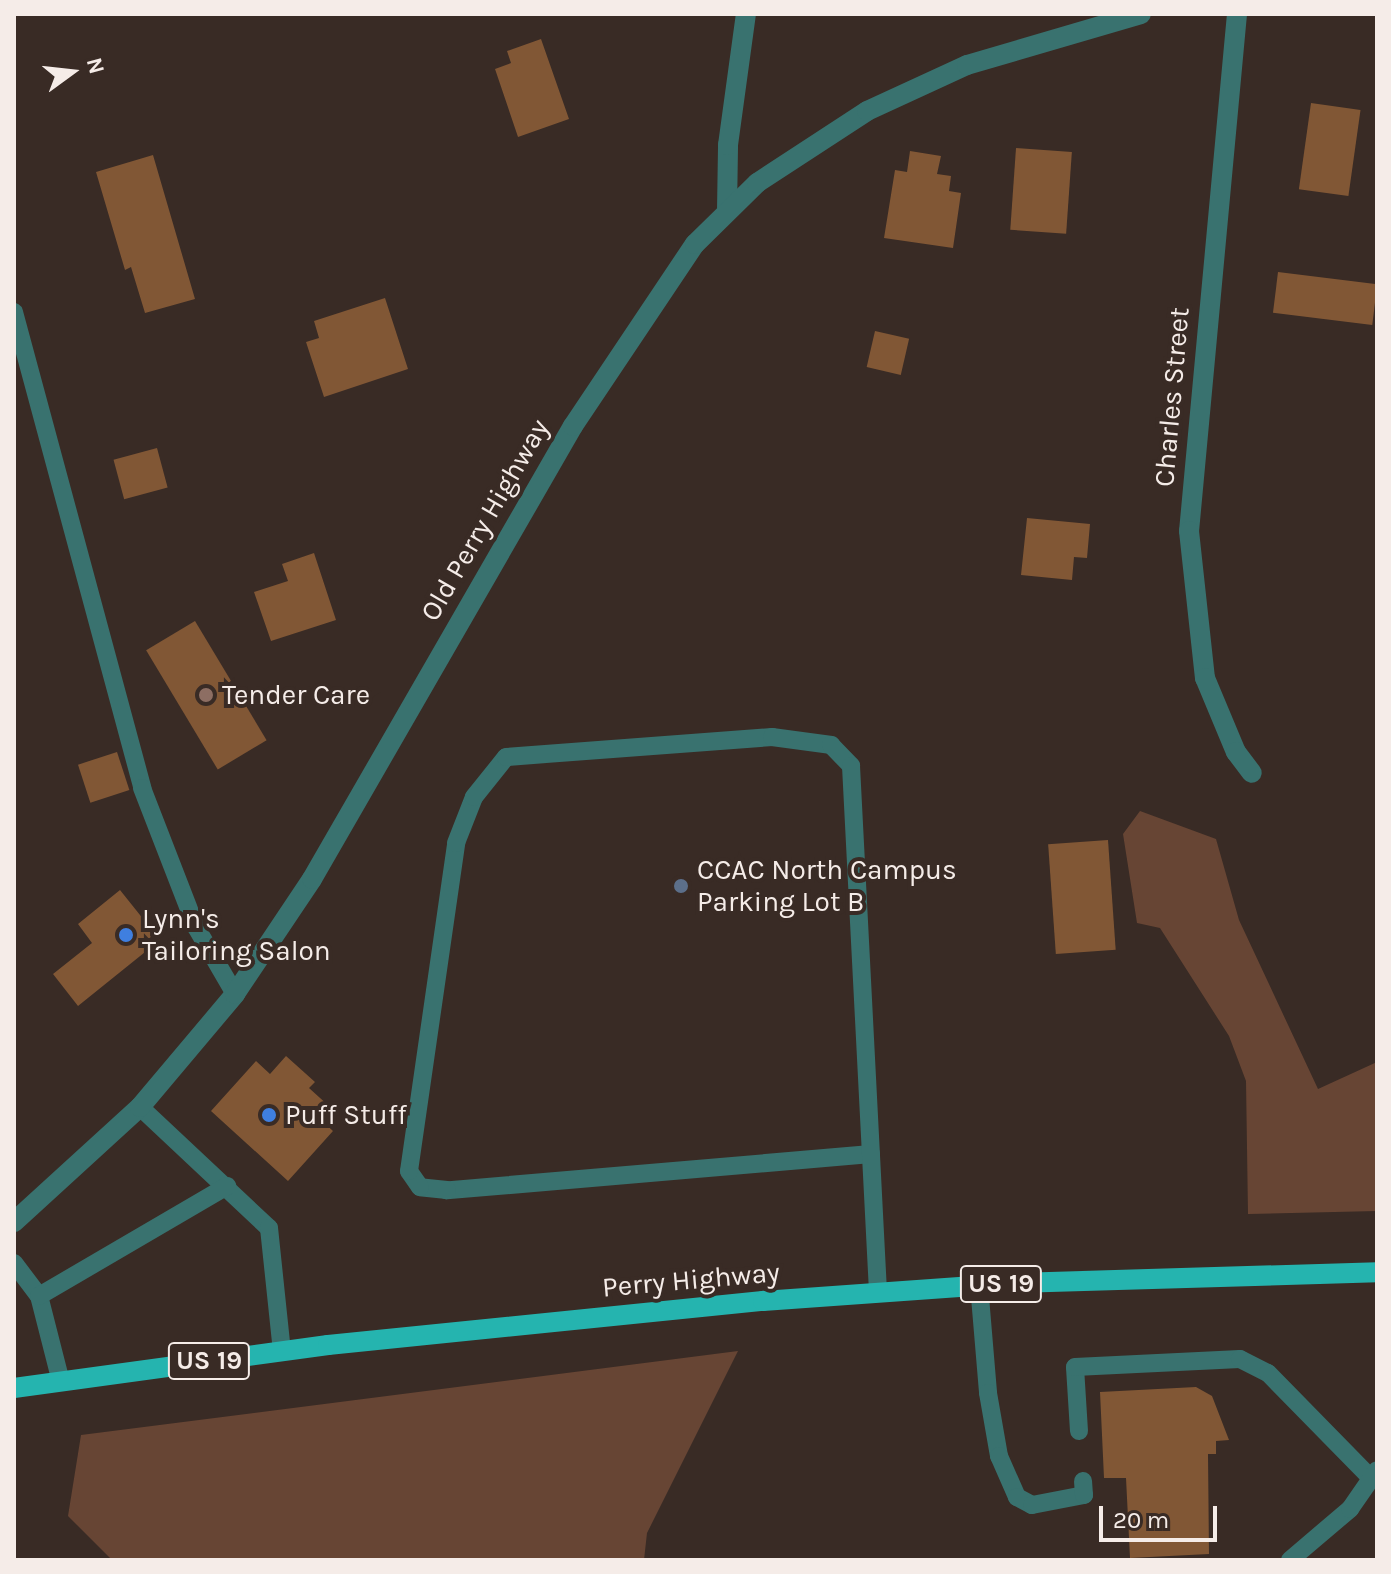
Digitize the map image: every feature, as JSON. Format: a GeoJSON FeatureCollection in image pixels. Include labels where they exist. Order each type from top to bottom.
{"type":"FeatureCollection","features":[{"type":"Feature","properties":{"kind":"main road","name":"Perry Highway"},"geometry":{"type":"LineString","coordinates":[[14,1388],[282,1351],[546,1321],[878,1292],[979,1285],[1377,1272]]}},
{"type":"Feature","properties":{"kind":"street"},"geometry":{"type":"LineString","coordinates":[[727,211],[728,145],[746,14]]}},
{"type":"Feature","properties":{"kind":"street","name":"Old Perry Highway"},"geometry":{"type":"LineString","coordinates":[[14,1222],[140,1107],[235,994],[312,879],[573,426],[670,277],[727,211],[757,183],[819,139],[967,65],[1141,14]]}},
{"type":"Feature","properties":{"kind":"street","name":"Charles Street"},"geometry":{"type":"LineString","coordinates":[[1237,14],[1189,531],[1205,678],[1236,752],[1252,773]]}},
{"type":"Feature","properties":{"kind":"lane"},"geometry":{"type":"LineString","coordinates":[[14,312],[142,788],[196,927],[235,994]]}},
{"type":"Feature","properties":{"kind":"lane"},"geometry":{"type":"LineString","coordinates":[[871,1154],[447,1190],[420,1187],[409,1171],[456,843],[474,797],[506,757],[772,737],[831,745],[851,766],[871,1154],[878,1292]]}},
{"type":"Feature","properties":{"kind":"lane"},"geometry":{"type":"LineString","coordinates":[[140,1107],[269,1228],[282,1351]]}},
{"type":"Feature","properties":{"kind":"lane"},"geometry":{"type":"LineString","coordinates":[[39,1296],[227,1186]]}},
{"type":"Feature","properties":{"kind":"lane"},"geometry":{"type":"LineString","coordinates":[[14,1263],[39,1296],[61,1382]]}},
{"type":"Feature","properties":{"kind":"lane"},"geometry":{"type":"LineString","coordinates":[[979,1285],[996,1440],[1017,1497],[1032,1505],[1084,1495],[1083,1481]]}},
{"type":"Feature","properties":{"kind":"lane"},"geometry":{"type":"LineString","coordinates":[[1079,1431],[1075,1367],[1240,1359],[1268,1373],[1374,1474],[1350,1509],[1290,1560]]}},
{"type":"Feature","properties":{"kind":"shaded area"},"geometry":{"type":"Polygon","coordinates":[[[1140,811],[1216,839],[1239,920],[1318,1089],[1377,1062],[1377,1211],[1248,1214],[1246,1081],[1229,1036],[1160,928],[1137,923],[1123,834],[1140,811]]]}},
{"type":"Feature","properties":{"kind":"shaded area"},"geometry":{"type":"Polygon","coordinates":[[[738,1351],[647,1533],[644,1560],[112,1560],[68,1516],[81,1435],[738,1351]]]}},
{"type":"Feature","properties":{"kind":"building"},"geometry":{"type":"Polygon","coordinates":[[[541,39],[569,119],[518,137],[495,69],[511,63],[507,51],[541,39]]]}},
{"type":"Feature","properties":{"kind":"building"},"geometry":{"type":"Polygon","coordinates":[[[1311,103],[1361,110],[1348,196],[1299,189],[1311,103]]]}},
{"type":"Feature","properties":{"kind":"building"},"geometry":{"type":"Polygon","coordinates":[[[1016,148],[1072,152],[1066,234],[1010,230],[1016,148]]]}},
{"type":"Feature","properties":{"kind":"building"},"geometry":{"type":"Polygon","coordinates":[[[910,151],[941,156],[937,174],[951,176],[949,191],[961,193],[953,248],[884,238],[895,170],[907,172],[910,151]]]}},
{"type":"Feature","properties":{"kind":"building"},"geometry":{"type":"Polygon","coordinates":[[[153,155],[195,299],[145,313],[131,267],[125,270],[96,172],[153,155]]]}},
{"type":"Feature","properties":{"kind":"building"},"geometry":{"type":"Polygon","coordinates":[[[1278,272],[1377,284],[1372,325],[1273,313],[1278,272]]]}},
{"type":"Feature","properties":{"kind":"building"},"geometry":{"type":"Polygon","coordinates":[[[385,298],[408,369],[324,397],[306,342],[319,338],[314,321],[385,298]]]}},
{"type":"Feature","properties":{"kind":"building"},"geometry":{"type":"Polygon","coordinates":[[[875,331],[909,339],[901,375],[867,367],[875,331]]]}},
{"type":"Feature","properties":{"kind":"building"},"geometry":{"type":"Polygon","coordinates":[[[157,448],[168,488],[124,499],[114,460],[157,448]]]}},
{"type":"Feature","properties":{"kind":"building"},"geometry":{"type":"Polygon","coordinates":[[[1027,518],[1090,524],[1087,558],[1074,557],[1072,580],[1021,575],[1027,518]]]}},
{"type":"Feature","properties":{"kind":"building"},"geometry":{"type":"Polygon","coordinates":[[[314,553],[336,620],[271,641],[254,592],[288,581],[282,564],[314,553]]]}},
{"type":"Feature","properties":{"kind":"building","name":"Tender Care"},"geometry":{"type":"Polygon","coordinates":[[[195,621],[267,740],[218,770],[146,650],[195,621]]]}},
{"type":"Feature","properties":{"kind":"building"},"geometry":{"type":"Polygon","coordinates":[[[117,752],[129,790],[90,803],[78,765],[117,752]]]}},
{"type":"Feature","properties":{"kind":"building"},"geometry":{"type":"Polygon","coordinates":[[[1108,840],[1116,950],[1056,954],[1048,844],[1108,840]]]}},
{"type":"Feature","properties":{"kind":"building"},"geometry":{"type":"Polygon","coordinates":[[[120,890],[160,940],[78,1006],[53,974],[92,943],[78,924],[120,890]]]}},
{"type":"Feature","properties":{"kind":"building","name":"Puff Stuff"},"geometry":{"type":"Polygon","coordinates":[[[286,1056],[315,1082],[309,1088],[330,1107],[320,1119],[333,1131],[288,1181],[211,1111],[256,1061],[270,1074],[286,1056]]]}},
{"type":"Feature","properties":{"kind":"building"},"geometry":{"type":"Polygon","coordinates":[[[1196,1387],[1212,1396],[1229,1440],[1216,1441],[1216,1454],[1208,1454],[1209,1554],[1130,1558],[1126,1478],[1104,1478],[1100,1392],[1196,1387]]]}},
{"type":"Feature","properties":{"kind":"place","name":"Tender Care"},"geometry":{"type":"Point","coordinates":[206,695]}},
{"type":"Feature","properties":{"kind":"place","name":"CCAC North Campus Parking Lot B"},"geometry":{"type":"Point","coordinates":[681,886]}},
{"type":"Feature","properties":{"kind":"place","name":"Lynn's Tailoring Salon"},"geometry":{"type":"Point","coordinates":[126,935]}},
{"type":"Feature","properties":{"kind":"place","name":"Puff Stuff"},"geometry":{"type":"Point","coordinates":[269,1115]}}]}
